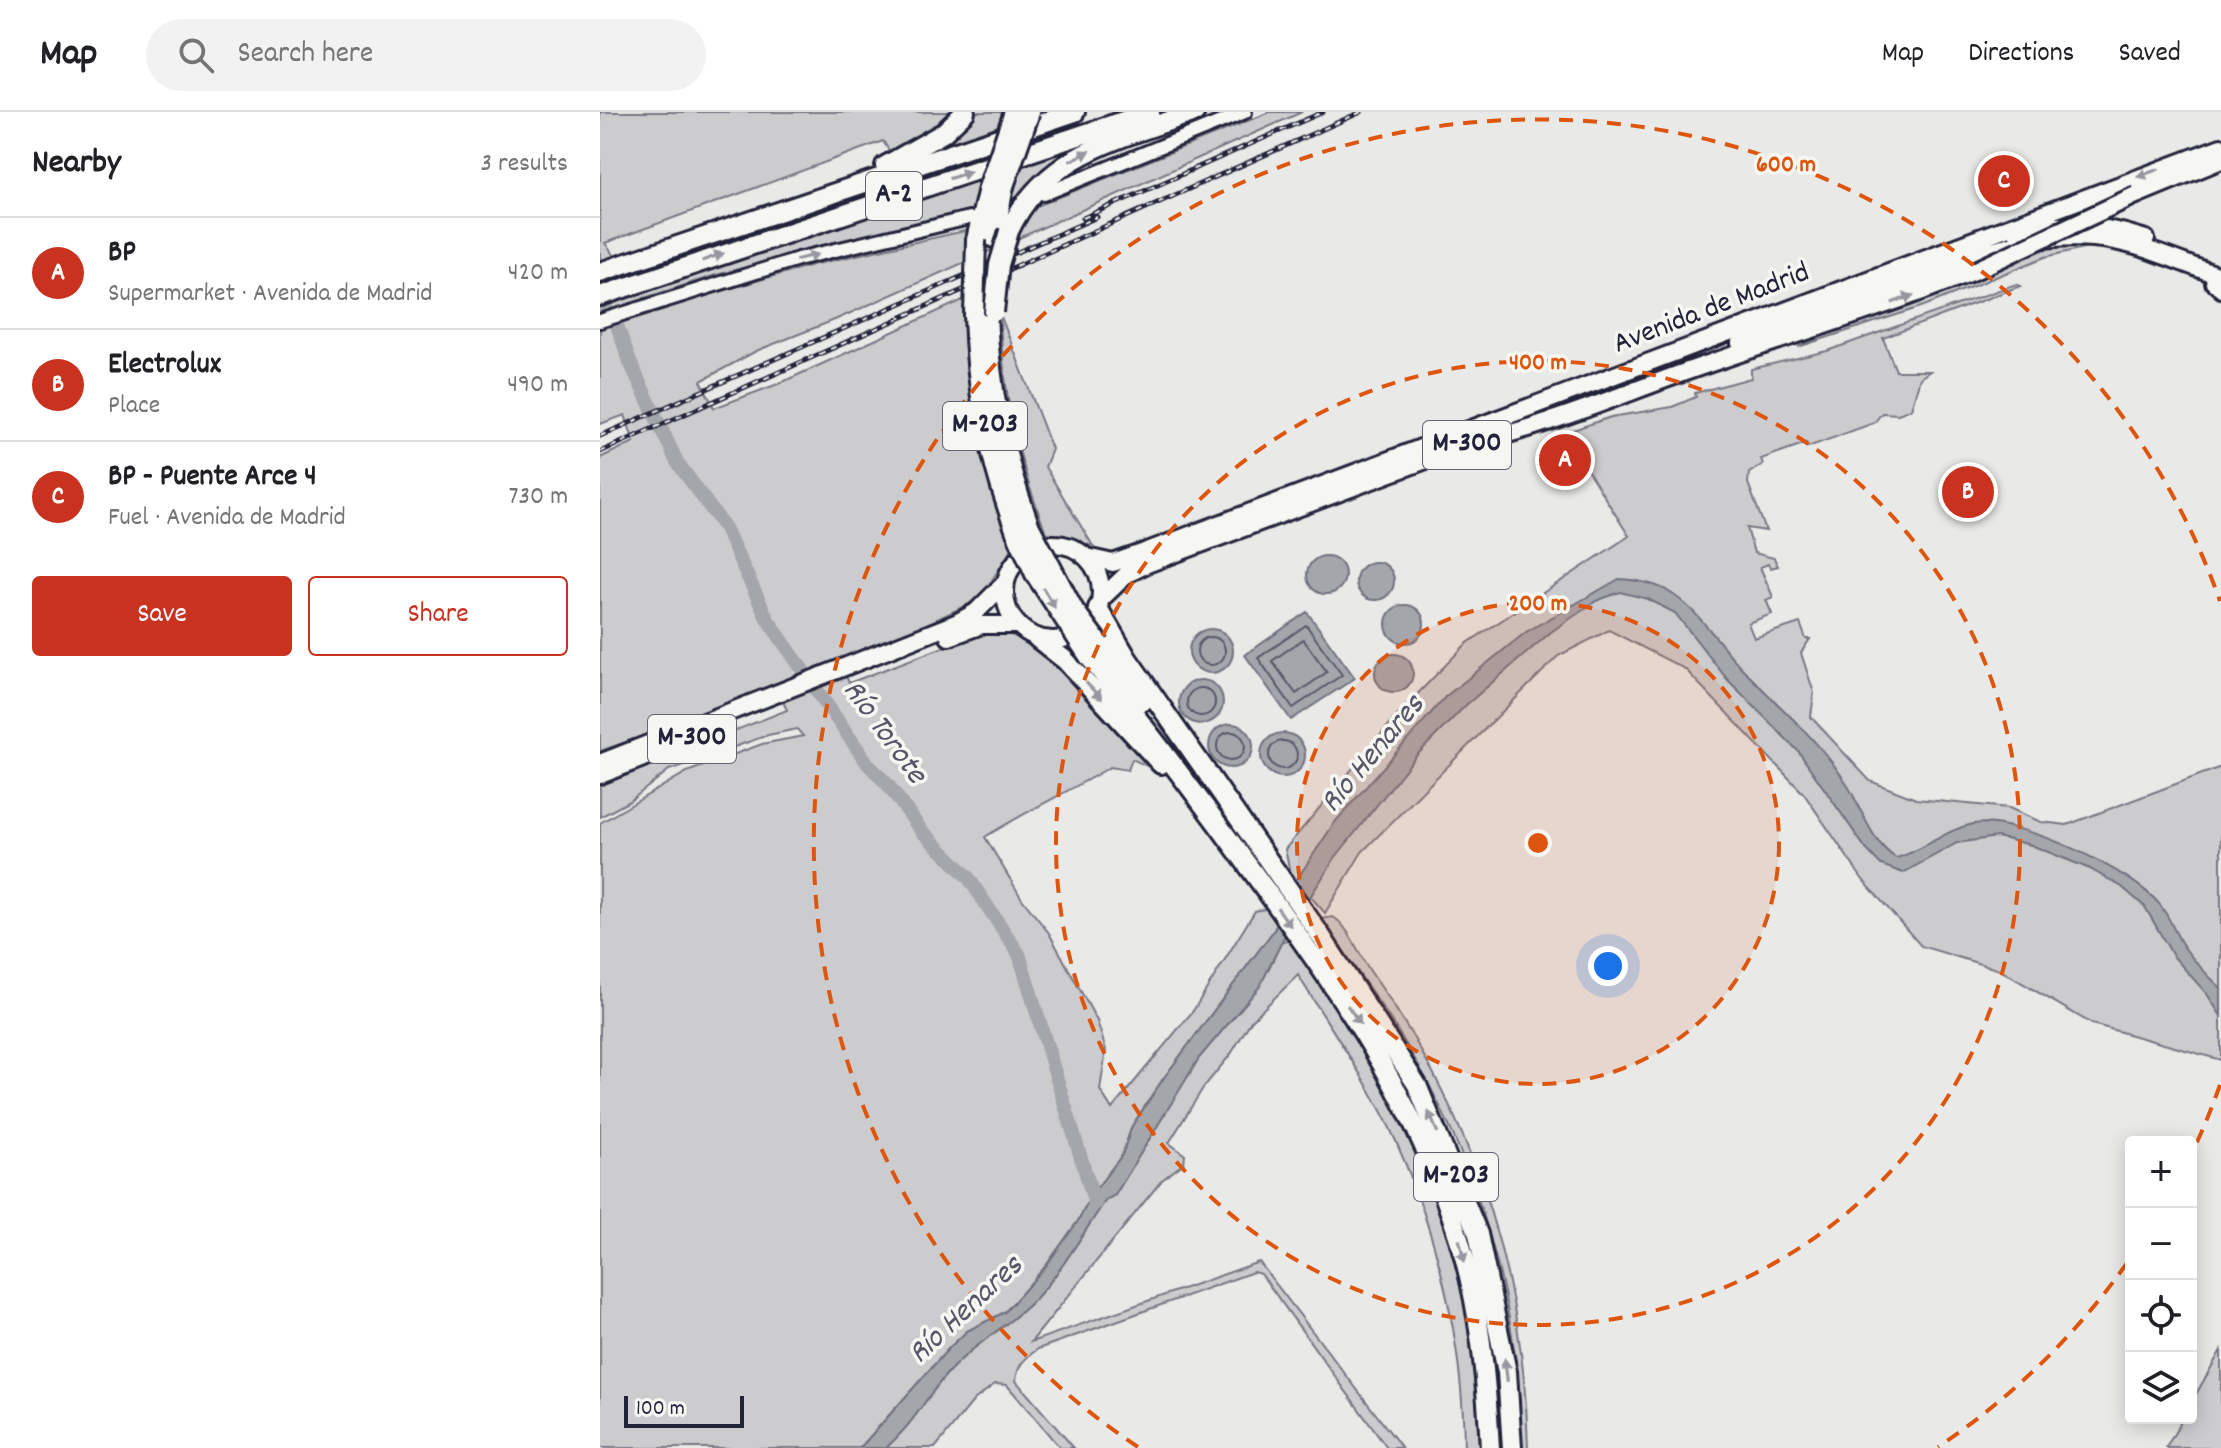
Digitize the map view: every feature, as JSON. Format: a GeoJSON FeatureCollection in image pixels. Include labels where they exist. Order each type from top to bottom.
{"type":"FeatureCollection","features":[{"type":"Feature","properties":{"kind":"highway","name":"A-2"},"geometry":{"type":"LineString","coordinates":[[676,245],[739,215],[901,158],[943,133],[965,112]]}},
{"type":"Feature","properties":{"kind":"highway"},"geometry":{"type":"LineString","coordinates":[[985,314],[996,187],[1014,112]]}},
{"type":"Feature","properties":{"kind":"highway"},"geometry":{"type":"LineString","coordinates":[[996,187],[1030,112]]}},
{"type":"Feature","properties":{"kind":"highway","name":"A-2"},"geometry":{"type":"LineString","coordinates":[[600,272],[1075,112]]}},
{"type":"Feature","properties":{"kind":"highway","name":"A-2"},"geometry":{"type":"LineString","coordinates":[[600,296],[1150,112]]}},
{"type":"Feature","properties":{"kind":"highway"},"geometry":{"type":"LineString","coordinates":[[993,236],[1049,174],[1106,144],[1195,112]]}},
{"type":"Feature","properties":{"kind":"highway","name":"M-203"},"geometry":{"type":"LineString","coordinates":[[985,314],[994,409],[1004,454],[1020,500],[1023,529],[1035,574],[1187,781],[1321,936],[1417,1085],[1474,1222],[1505,1359],[1512,1448]]}},
{"type":"Feature","properties":{"kind":"highway","name":"M-203"},"geometry":{"type":"LineString","coordinates":[[985,314],[981,407],[999,483],[1023,529]]}},
{"type":"Feature","properties":{"kind":"highway","name":"M-203"},"geometry":{"type":"LineString","coordinates":[[1099,604],[1112,636],[1261,869],[1309,951],[1370,1039],[1399,1091],[1449,1212],[1476,1309],[1485,1370],[1490,1448]]}},
{"type":"Feature","properties":{"kind":"highway"},"geometry":{"type":"LineString","coordinates":[[1037,638],[1076,672],[1261,869]]}},
{"type":"Feature","properties":{"kind":"main road","name":"Avenida de Madrid"},"geometry":{"type":"LineString","coordinates":[[1086,557],[1113,563],[1142,553],[1803,306],[1916,259],[2221,147]]}},
{"type":"Feature","properties":{"kind":"main road","name":"Avenida de Madrid"},"geometry":{"type":"LineString","coordinates":[[1099,604],[1127,574],[1147,564],[1469,444],[1513,434],[1706,364],[1830,325],[1974,271],[2136,195],[2221,160]]}},
{"type":"Feature","properties":{"kind":"main road"},"geometry":{"type":"LineString","coordinates":[[1803,306],[2014,231],[2054,223],[2095,226],[2133,235],[2221,265]]}},
{"type":"Feature","properties":{"kind":"main road"},"geometry":{"type":"LineString","coordinates":[[1469,444],[2016,243],[2053,236],[2096,238],[2218,283]]}},
{"type":"Feature","properties":{"kind":"main road"},"geometry":{"type":"LineString","coordinates":[[1739,364],[1830,325]]}},
{"type":"Feature","properties":{"kind":"main road","name":"M-300"},"geometry":{"type":"LineString","coordinates":[[876,662],[966,618],[1005,583],[1021,555],[1034,548],[1058,544],[1086,557]]}},
{"type":"Feature","properties":{"kind":"main road"},"geometry":{"type":"LineString","coordinates":[[1086,557],[1099,580],[1099,604]]}},
{"type":"Feature","properties":{"kind":"main road"},"geometry":{"type":"LineString","coordinates":[[1005,583],[1005,601],[1017,625],[1037,638]]}},
{"type":"Feature","properties":{"kind":"main road","name":"M-300"},"geometry":{"type":"LineString","coordinates":[[1037,638],[1068,638],[1085,628],[1099,604]]}},
{"type":"Feature","properties":{"kind":"main road","name":"M-300"},"geometry":{"type":"LineString","coordinates":[[600,775],[876,662],[982,625],[1017,625]]}},
{"type":"Feature","properties":{"kind":"main road","name":"M-300"},"geometry":{"type":"LineString","coordinates":[[600,763],[782,699]]}},
{"type":"Feature","properties":{"kind":"street"},"geometry":{"type":"LineString","coordinates":[[1044,194],[1245,112]]}},
{"type":"Feature","properties":{"kind":"street"},"geometry":{"type":"LineString","coordinates":[[600,321],[798,259],[969,218]]}},
{"type":"Feature","properties":{"kind":"shaded area"},"geometry":{"type":"Polygon","coordinates":[[[600,112],[956,112],[946,123],[893,157],[883,141],[605,243],[639,292],[1066,151],[1072,153],[1009,214],[1013,188],[977,195],[973,210],[716,275],[644,298],[653,311],[812,265],[969,230],[969,250],[1017,232],[1027,210],[1270,112],[1302,112],[837,319],[756,351],[701,381],[714,408],[778,384],[965,299],[979,425],[993,485],[1013,547],[985,591],[969,604],[841,665],[849,683],[975,635],[1003,631],[1051,654],[1154,769],[1132,759],[1128,770],[1110,767],[985,837],[1022,899],[1049,933],[1097,1021],[1106,1050],[1100,1090],[1112,1109],[1193,1011],[1255,911],[1269,908],[1290,872],[1285,849],[1400,712],[1466,644],[1629,536],[1564,433],[1611,417],[1672,407],[1696,397],[1695,393],[1751,378],[1751,369],[1827,351],[2016,284],[2020,286],[1883,338],[1896,371],[1930,371],[1920,378],[1911,409],[1898,414],[1882,413],[1874,423],[1808,447],[1806,443],[1761,459],[1763,464],[1749,473],[1748,483],[1766,531],[1747,528],[1754,553],[1774,558],[1778,566],[1770,568],[1768,564],[1760,567],[1773,597],[1766,600],[1772,614],[1748,623],[1754,638],[1800,623],[1806,639],[1810,639],[1801,653],[1814,693],[1811,717],[1870,781],[1916,799],[2009,808],[2041,822],[2067,825],[2221,767],[2221,1060],[2092,1024],[2000,970],[1921,946],[1863,880],[1804,794],[1685,669],[1609,630],[1558,656],[1362,852],[1325,913],[1296,880],[1274,930],[1163,1079],[1132,1126],[1122,1155],[1045,1267],[1005,1312],[967,1331],[949,1348],[860,1448],[600,1448],[600,823],[687,772],[762,744],[803,736],[797,729],[768,735],[669,770],[630,801],[600,817],[600,784],[787,710],[777,689],[600,751],[600,458],[634,442],[625,415],[600,424],[600,112]]]}},
{"type":"Feature","properties":{"kind":"shaded area"},"geometry":{"type":"Polygon","coordinates":[[[971,112],[1044,112],[923,152],[971,112]]]}},
{"type":"Feature","properties":{"kind":"shaded area"},"geometry":{"type":"Polygon","coordinates":[[[2049,245],[2088,247],[2045,257],[1924,306],[1798,347],[1841,328],[1923,300],[2049,245]]]}},
{"type":"Feature","properties":{"kind":"shaded area"},"geometry":{"type":"Polygon","coordinates":[[[1000,314],[1052,449],[1045,467],[1093,546],[1047,535],[1013,427],[1004,371],[1000,314]]]}},
{"type":"Feature","properties":{"kind":"shaded area"},"geometry":{"type":"Polygon","coordinates":[[[1333,917],[1349,934],[1438,1081],[1486,1198],[1516,1320],[1528,1448],[1521,1448],[1515,1354],[1507,1306],[1483,1213],[1467,1168],[1415,1060],[1321,919],[1333,917]]]}},
{"type":"Feature","properties":{"kind":"shaded area"},"geometry":{"type":"Polygon","coordinates":[[[1290,940],[1347,1027],[1399,1116],[1440,1210],[1458,1277],[1471,1345],[1479,1448],[1464,1448],[1463,1408],[1453,1329],[1435,1251],[1410,1175],[1373,1097],[1298,975],[1251,1021],[1231,1054],[1203,1088],[1169,1143],[1185,1155],[1184,1163],[1162,1180],[1031,1342],[1259,1262],[1402,1448],[1387,1448],[1261,1274],[1253,1272],[1038,1349],[1026,1359],[1020,1366],[1016,1381],[1074,1448],[1060,1448],[1007,1385],[995,1384],[974,1400],[935,1448],[886,1448],[956,1365],[1027,1307],[1047,1285],[1106,1200],[1115,1195],[1199,1058],[1260,986],[1282,941],[1290,940]]]}},
{"type":"Feature","properties":{"kind":"shaded area"},"geometry":{"type":"Polygon","coordinates":[[[2221,1350],[2221,1448],[2166,1448],[2180,1424],[2197,1424],[2197,1392],[2221,1350]]]}},
{"type":"Feature","properties":{"kind":"water"},"geometry":{"type":"Polygon","coordinates":[[[1326,556],[1340,561],[1345,575],[1340,589],[1326,594],[1312,589],[1307,575],[1312,561],[1326,556]]]}},
{"type":"Feature","properties":{"kind":"water"},"geometry":{"type":"Polygon","coordinates":[[[1375,562],[1389,567],[1394,581],[1389,595],[1375,600],[1361,595],[1356,581],[1361,567],[1375,562]]]}},
{"type":"Feature","properties":{"kind":"water"},"geometry":{"type":"Polygon","coordinates":[[[1619,579],[1660,587],[1697,615],[1739,665],[1832,762],[1872,832],[1896,858],[1973,824],[2017,828],[2072,848],[2125,876],[2160,905],[2184,947],[2221,988],[2221,1016],[2207,994],[2173,956],[2145,907],[2122,887],[2090,869],[2031,845],[1997,837],[1957,843],[1903,873],[1881,865],[1866,849],[1798,751],[1727,679],[1675,613],[1648,599],[1620,592],[1596,601],[1551,632],[1465,706],[1416,756],[1335,858],[1282,941],[1260,986],[1199,1058],[1115,1195],[1106,1200],[1047,1285],[1027,1307],[956,1365],[886,1448],[860,1448],[949,1348],[967,1331],[1005,1312],[1045,1267],[1122,1155],[1132,1126],[1163,1079],[1274,930],[1297,879],[1335,822],[1445,697],[1526,632],[1619,579]]]}},
{"type":"Feature","properties":{"kind":"water"},"geometry":{"type":"Polygon","coordinates":[[[1405,605],[1419,610],[1424,624],[1419,638],[1405,643],[1391,638],[1386,624],[1391,610],[1405,605]]]}},
{"type":"Feature","properties":{"kind":"water"},"geometry":{"type":"Polygon","coordinates":[[[1307,612],[1355,678],[1291,720],[1245,655],[1307,612]]]}},
{"type":"Feature","properties":{"kind":"water"},"geometry":{"type":"Polygon","coordinates":[[[1211,629],[1227,635],[1233,651],[1227,667],[1211,673],[1195,667],[1189,651],[1195,635],[1211,629]]]}},
{"type":"Feature","properties":{"kind":"water"},"geometry":{"type":"Polygon","coordinates":[[[1394,654],[1408,659],[1413,673],[1408,687],[1394,692],[1380,687],[1375,673],[1380,659],[1394,654]]]}},
{"type":"Feature","properties":{"kind":"water"},"geometry":{"type":"Polygon","coordinates":[[[1201,680],[1217,686],[1223,702],[1217,718],[1201,724],[1185,718],[1179,702],[1185,686],[1201,680]]]}},
{"type":"Feature","properties":{"kind":"water"},"geometry":{"type":"Polygon","coordinates":[[[1231,724],[1247,730],[1253,746],[1247,762],[1231,768],[1215,762],[1209,746],[1215,730],[1231,724]]]}},
{"type":"Feature","properties":{"kind":"water"},"geometry":{"type":"Polygon","coordinates":[[[1283,733],[1299,739],[1305,755],[1299,771],[1283,777],[1267,771],[1261,755],[1267,739],[1283,733]]]}},
{"type":"Feature","properties":{"kind":"waterway","name":"Río Torote"},"geometry":{"type":"LineString","coordinates":[[600,301],[615,320],[630,362],[677,462],[725,528],[768,620],[868,764],[888,785],[921,830],[968,877],[1019,954],[1095,1204]]}},
{"type":"Feature","properties":{"kind":"railway"},"geometry":{"type":"LineString","coordinates":[[1083,218],[1323,112]]}},
{"type":"Feature","properties":{"kind":"railway"},"geometry":{"type":"LineString","coordinates":[[600,452],[1361,112]]}},
{"type":"Feature","properties":{"kind":"railway"},"geometry":{"type":"LineString","coordinates":[[600,436],[1097,217]]}},
{"type":"Feature","properties":{"kind":"place","name":"BP - Puente Arce 4"},"geometry":{"type":"Point","coordinates":[2004,181]}},
{"type":"Feature","properties":{"kind":"place","name":"BP"},"geometry":{"type":"Point","coordinates":[1565,460]}},
{"type":"Feature","properties":{"kind":"place","name":"Electrolux"},"geometry":{"type":"Point","coordinates":[1968,492]}},
{"type":"Feature","properties":{"kind":"water label","name":"Río Henares"},"geometry":{"type":"Point","coordinates":[1374,755]}},
{"type":"Feature","properties":{"kind":"water label","name":"Río Henares"},"geometry":{"type":"Point","coordinates":[967,1311]}}]}
